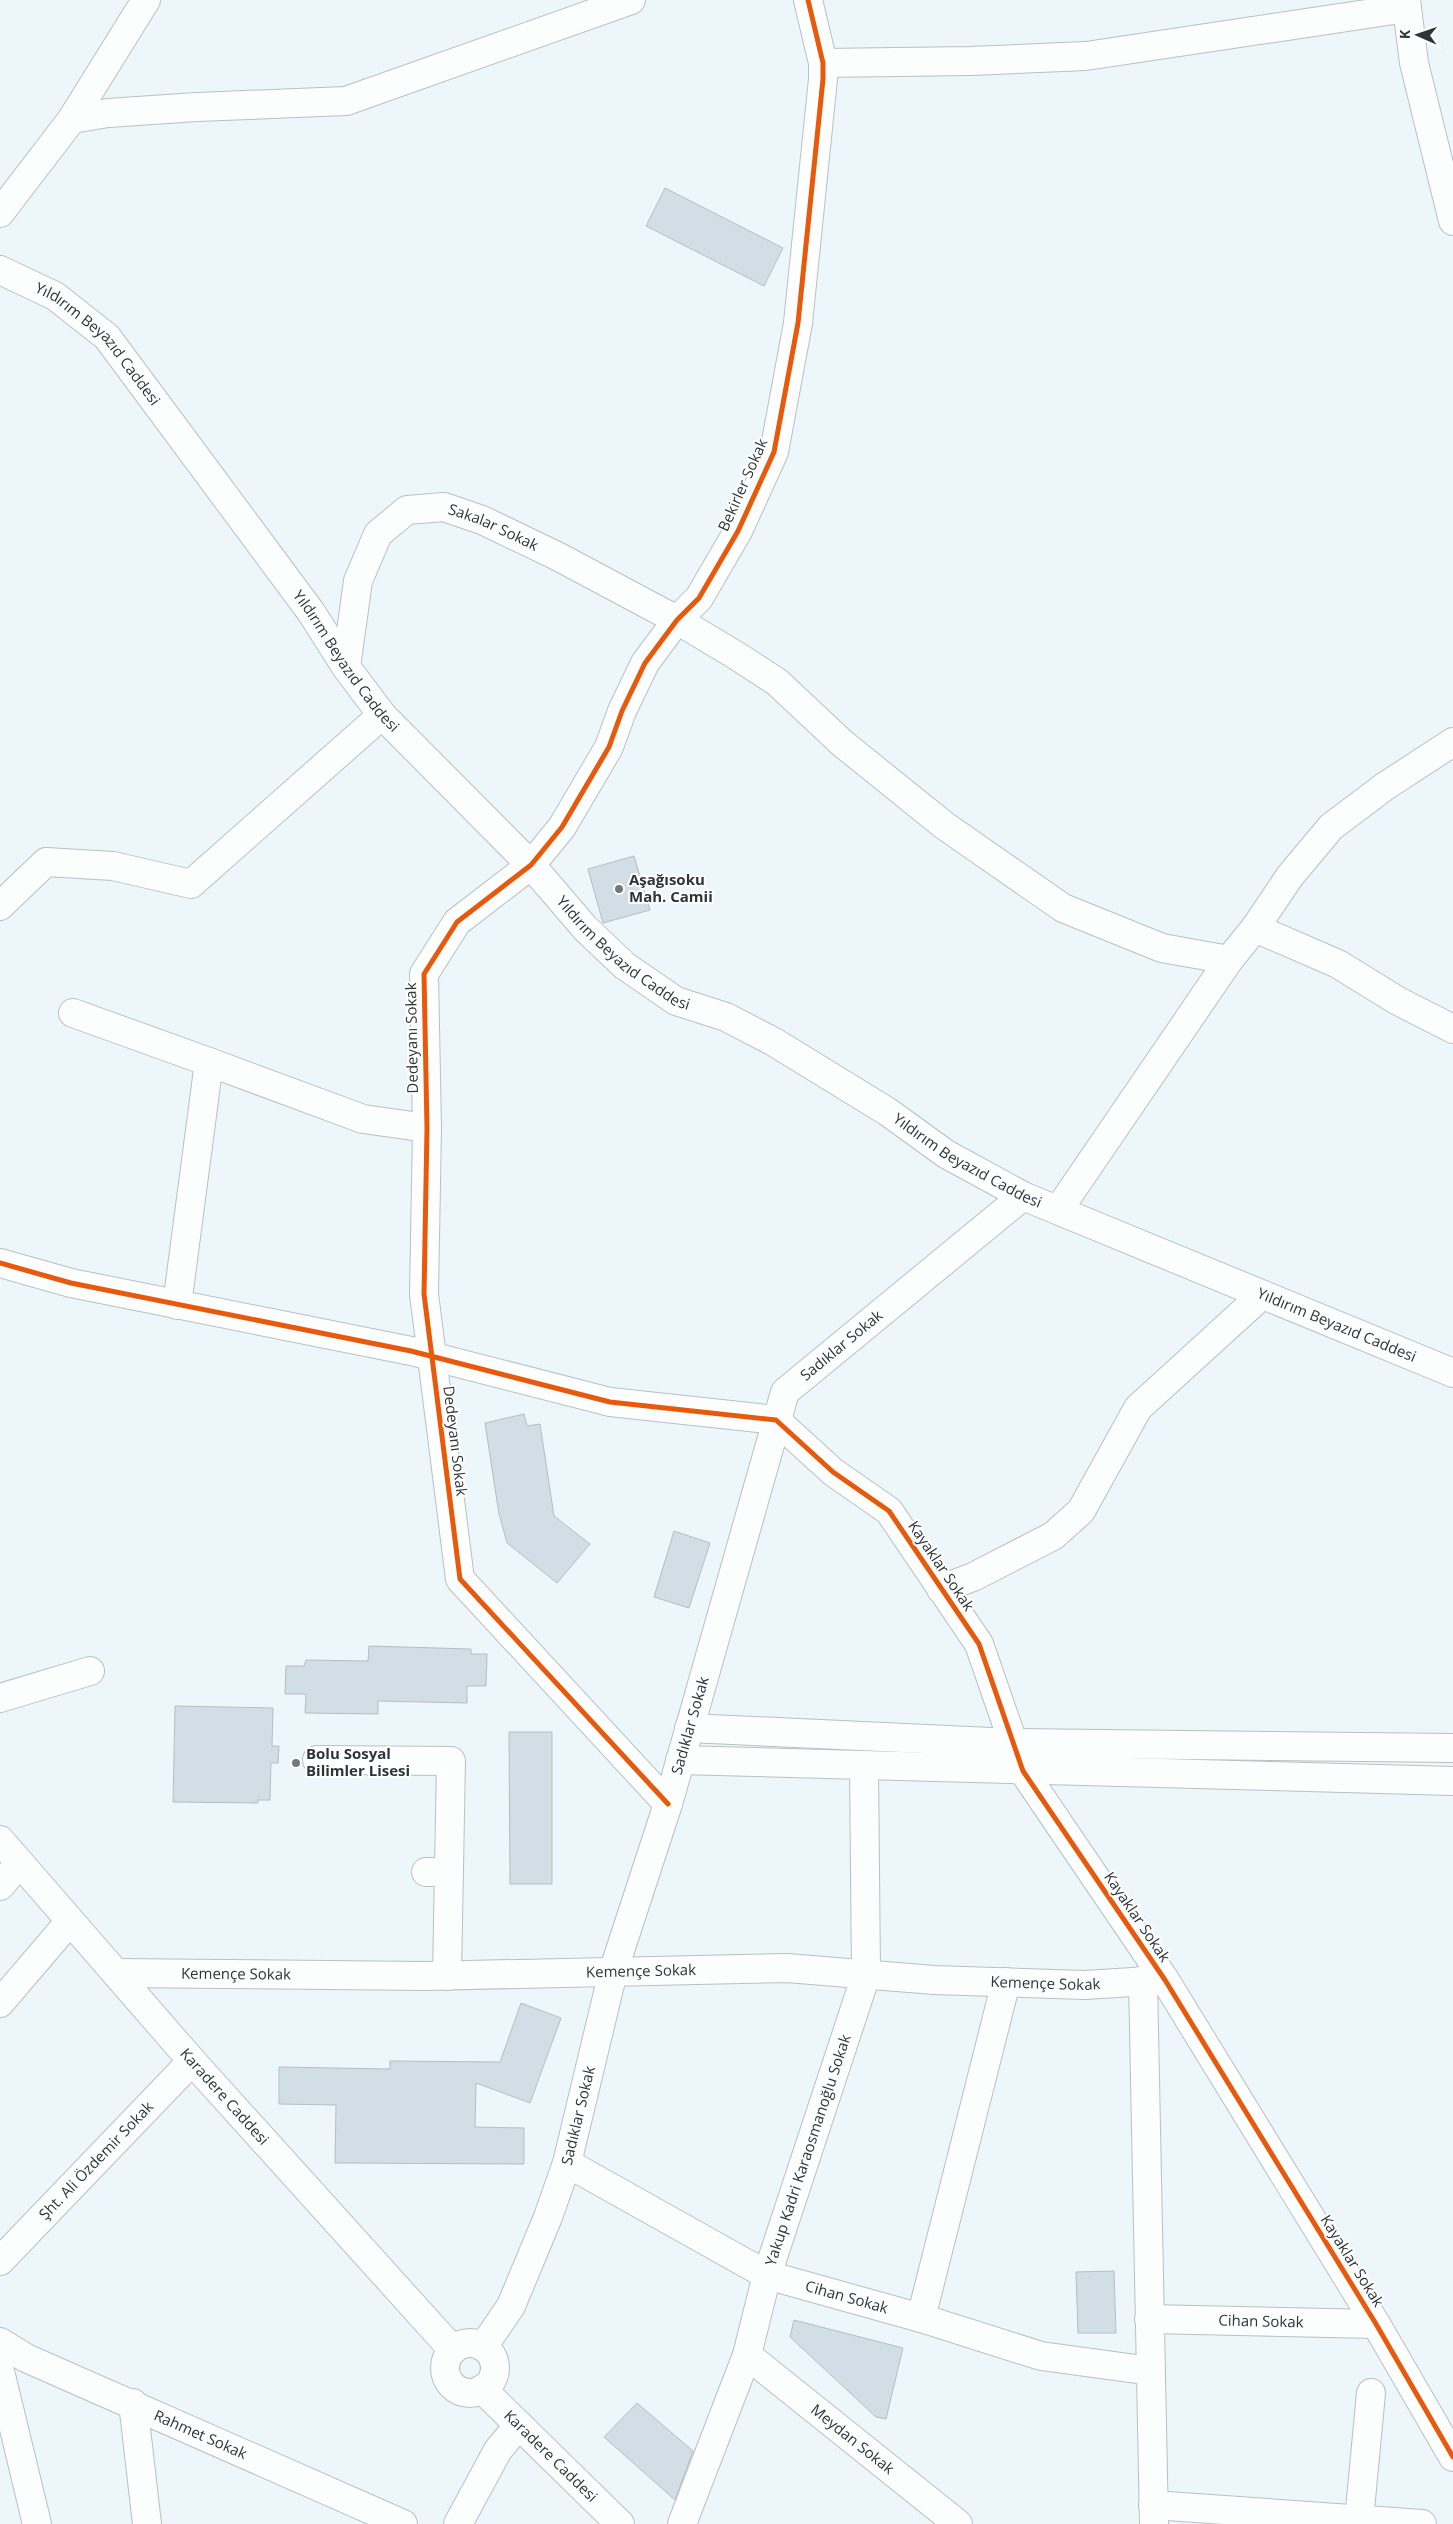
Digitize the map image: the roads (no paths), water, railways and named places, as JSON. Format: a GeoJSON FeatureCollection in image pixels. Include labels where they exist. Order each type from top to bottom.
{"type":"FeatureCollection","features":[{"type":"Feature","properties":{"kind":"street"},"geometry":{"type":"LineString","coordinates":[[0,213],[72,119],[146,0]]}},
{"type":"Feature","properties":{"kind":"street"},"geometry":{"type":"LineString","coordinates":[[72,119],[108,113],[197,107],[346,101],[631,0]]}},
{"type":"Feature","properties":{"kind":"street","name":"Bekirler Sokak"},"geometry":{"type":"LineString","coordinates":[[531,865],[562,827],[609,747],[622,711],[645,664],[677,620],[699,598],[738,531],[774,452],[798,323],[823,63],[808,0]]}},
{"type":"Feature","properties":{"kind":"street"},"geometry":{"type":"LineString","coordinates":[[823,63],[971,61],[1086,56],[1406,4],[1414,63],[1453,221]]}},
{"type":"Feature","properties":{"kind":"street","name":"Yıldırım Beyazıd Caddesi"},"geometry":{"type":"LineString","coordinates":[[0,270],[55,296],[107,338],[311,612],[346,667],[382,714],[531,865],[585,928],[625,966],[676,1000],[726,1017],[774,1042],[888,1112],[946,1154],[1023,1196],[1059,1209],[1453,1373]]}},
{"type":"Feature","properties":{"kind":"street","name":"Sakalar Sokak"},"geometry":{"type":"LineString","coordinates":[[346,667],[358,581],[378,534],[407,510],[444,507],[482,520],[557,556],[677,620],[738,656],[776,682],[842,743],[945,826],[1063,908],[1162,948],[1228,960]]}},
{"type":"Feature","properties":{"kind":"street"},"geometry":{"type":"LineString","coordinates":[[0,906],[46,862],[113,866],[191,884],[382,714]]}},
{"type":"Feature","properties":{"kind":"street"},"geometry":{"type":"LineString","coordinates":[[1059,1209],[1228,960],[1255,928],[1290,876],[1331,827],[1384,787],[1453,742]]}},
{"type":"Feature","properties":{"kind":"street","name":"Dedeyanı Sokak"},"geometry":{"type":"LineString","coordinates":[[531,865],[457,922],[424,974],[427,1128],[424,1294],[460,1579],[668,1804]]}},
{"type":"Feature","properties":{"kind":"street"},"geometry":{"type":"LineString","coordinates":[[1255,928],[1338,964],[1398,1001],[1453,1030]]}},
{"type":"Feature","properties":{"kind":"street"},"geometry":{"type":"LineString","coordinates":[[73,1013],[363,1120],[427,1128]]}},
{"type":"Feature","properties":{"kind":"street"},"geometry":{"type":"LineString","coordinates":[[177,1305],[209,1062]]}},
{"type":"Feature","properties":{"kind":"street","name":"Sadıklar Sokak"},"geometry":{"type":"LineString","coordinates":[[484,2347],[510,2306],[548,2217],[567,2163],[613,1972],[668,1804],[785,1392],[1023,1196]]}},
{"type":"Feature","properties":{"kind":"street"},"geometry":{"type":"LineString","coordinates":[[0,1263],[71,1283],[432,1356],[610,1402],[776,1420]]}},
{"type":"Feature","properties":{"kind":"street"},"geometry":{"type":"LineString","coordinates":[[941,1589],[973,1577],[1053,1536],[1081,1511],[1138,1408],[1262,1295]]}},
{"type":"Feature","properties":{"kind":"street","name":"Kayaklar Sokak"},"geometry":{"type":"LineString","coordinates":[[776,1420],[833,1472],[889,1511],[979,1644],[1023,1771],[1154,1980],[1376,2324],[1453,2457]]}},
{"type":"Feature","properties":{"kind":"street"},"geometry":{"type":"LineString","coordinates":[[0,1698],[90,1671]]}},
{"type":"Feature","properties":{"kind":"street"},"geometry":{"type":"LineString","coordinates":[[689,1728],[1012,1743],[1453,1748]]}},
{"type":"Feature","properties":{"kind":"street"},"geometry":{"type":"LineString","coordinates":[[317,1760],[451,1761],[437,1872],[447,1976]]}},
{"type":"Feature","properties":{"kind":"street"},"geometry":{"type":"LineString","coordinates":[[680,1760],[1023,1771],[1453,1780]]}},
{"type":"Feature","properties":{"kind":"street","name":"Yakup Kadri Karaosmanoğlu Sokak"},"geometry":{"type":"LineString","coordinates":[[682,2524],[747,2355],[767,2275],[866,1975],[864,1765]]}},
{"type":"Feature","properties":{"kind":"street","name":"Karadere Caddesi"},"geometry":{"type":"LineString","coordinates":[[0,1840],[192,2061],[453,2350]]}},
{"type":"Feature","properties":{"kind":"street"},"geometry":{"type":"LineString","coordinates":[[0,1886],[19,1864]]}},
{"type":"Feature","properties":{"kind":"street"},"geometry":{"type":"LineString","coordinates":[[0,2003],[70,1921]]}},
{"type":"Feature","properties":{"kind":"street","name":"Kemençe Sokak"},"geometry":{"type":"LineString","coordinates":[[116,1973],[447,1976],[787,1968],[934,1980],[1085,1985],[1154,1980]]}},
{"type":"Feature","properties":{"kind":"street"},"geometry":{"type":"LineString","coordinates":[[1154,1980],[1148,2319],[1154,2514],[1359,2520],[1422,2524]]}},
{"type":"Feature","properties":{"kind":"street"},"geometry":{"type":"LineString","coordinates":[[921,2318],[1006,1982]]}},
{"type":"Feature","properties":{"kind":"street","name":"Şht. Ali Özdemir Sokak"},"geometry":{"type":"LineString","coordinates":[[0,2261],[192,2061]]}},
{"type":"Feature","properties":{"kind":"street","name":"Cihan Sokak"},"geometry":{"type":"LineString","coordinates":[[567,2163],[767,2275],[921,2318],[1041,2356],[1151,2371]]}},
{"type":"Feature","properties":{"kind":"street","name":"Cihan Sokak"},"geometry":{"type":"LineString","coordinates":[[1148,2319],[1376,2324]]}},
{"type":"Feature","properties":{"kind":"street","name":"Rahmet Sokak"},"geometry":{"type":"LineString","coordinates":[[0,2342],[26,2358],[133,2404],[389,2521]]}},
{"type":"Feature","properties":{"kind":"street"},"geometry":{"type":"LineString","coordinates":[[468,2343],[484,2347],[490,2352],[495,2368],[489,2384],[482,2390],[465,2392],[450,2382],[446,2366],[453,2350],[468,2343]]}},
{"type":"Feature","properties":{"kind":"street","name":"Meydan Sokak"},"geometry":{"type":"LineString","coordinates":[[747,2355],[958,2524]]}},
{"type":"Feature","properties":{"kind":"street"},"geometry":{"type":"LineString","coordinates":[[26,2358],[0,2371],[38,2524]]}},
{"type":"Feature","properties":{"kind":"street","name":"Karadere Caddesi"},"geometry":{"type":"LineString","coordinates":[[482,2390],[620,2524]]}},
{"type":"Feature","properties":{"kind":"street"},"geometry":{"type":"LineString","coordinates":[[1359,2520],[1371,2393]]}},
{"type":"Feature","properties":{"kind":"street"},"geometry":{"type":"LineString","coordinates":[[133,2404],[146,2524]]}},
{"type":"Feature","properties":{"kind":"street"},"geometry":{"type":"LineString","coordinates":[[458,2524],[498,2450],[519,2425]]}},
{"type":"Feature","properties":{"kind":"place","name":"Aşağısoku Mah. Camii"},"geometry":{"type":"Point","coordinates":[619,889]}},
{"type":"Feature","properties":{"kind":"place","name":"Bolu Sosyal Bilimler Lisesi"},"geometry":{"type":"Point","coordinates":[296,1763]}}]}
